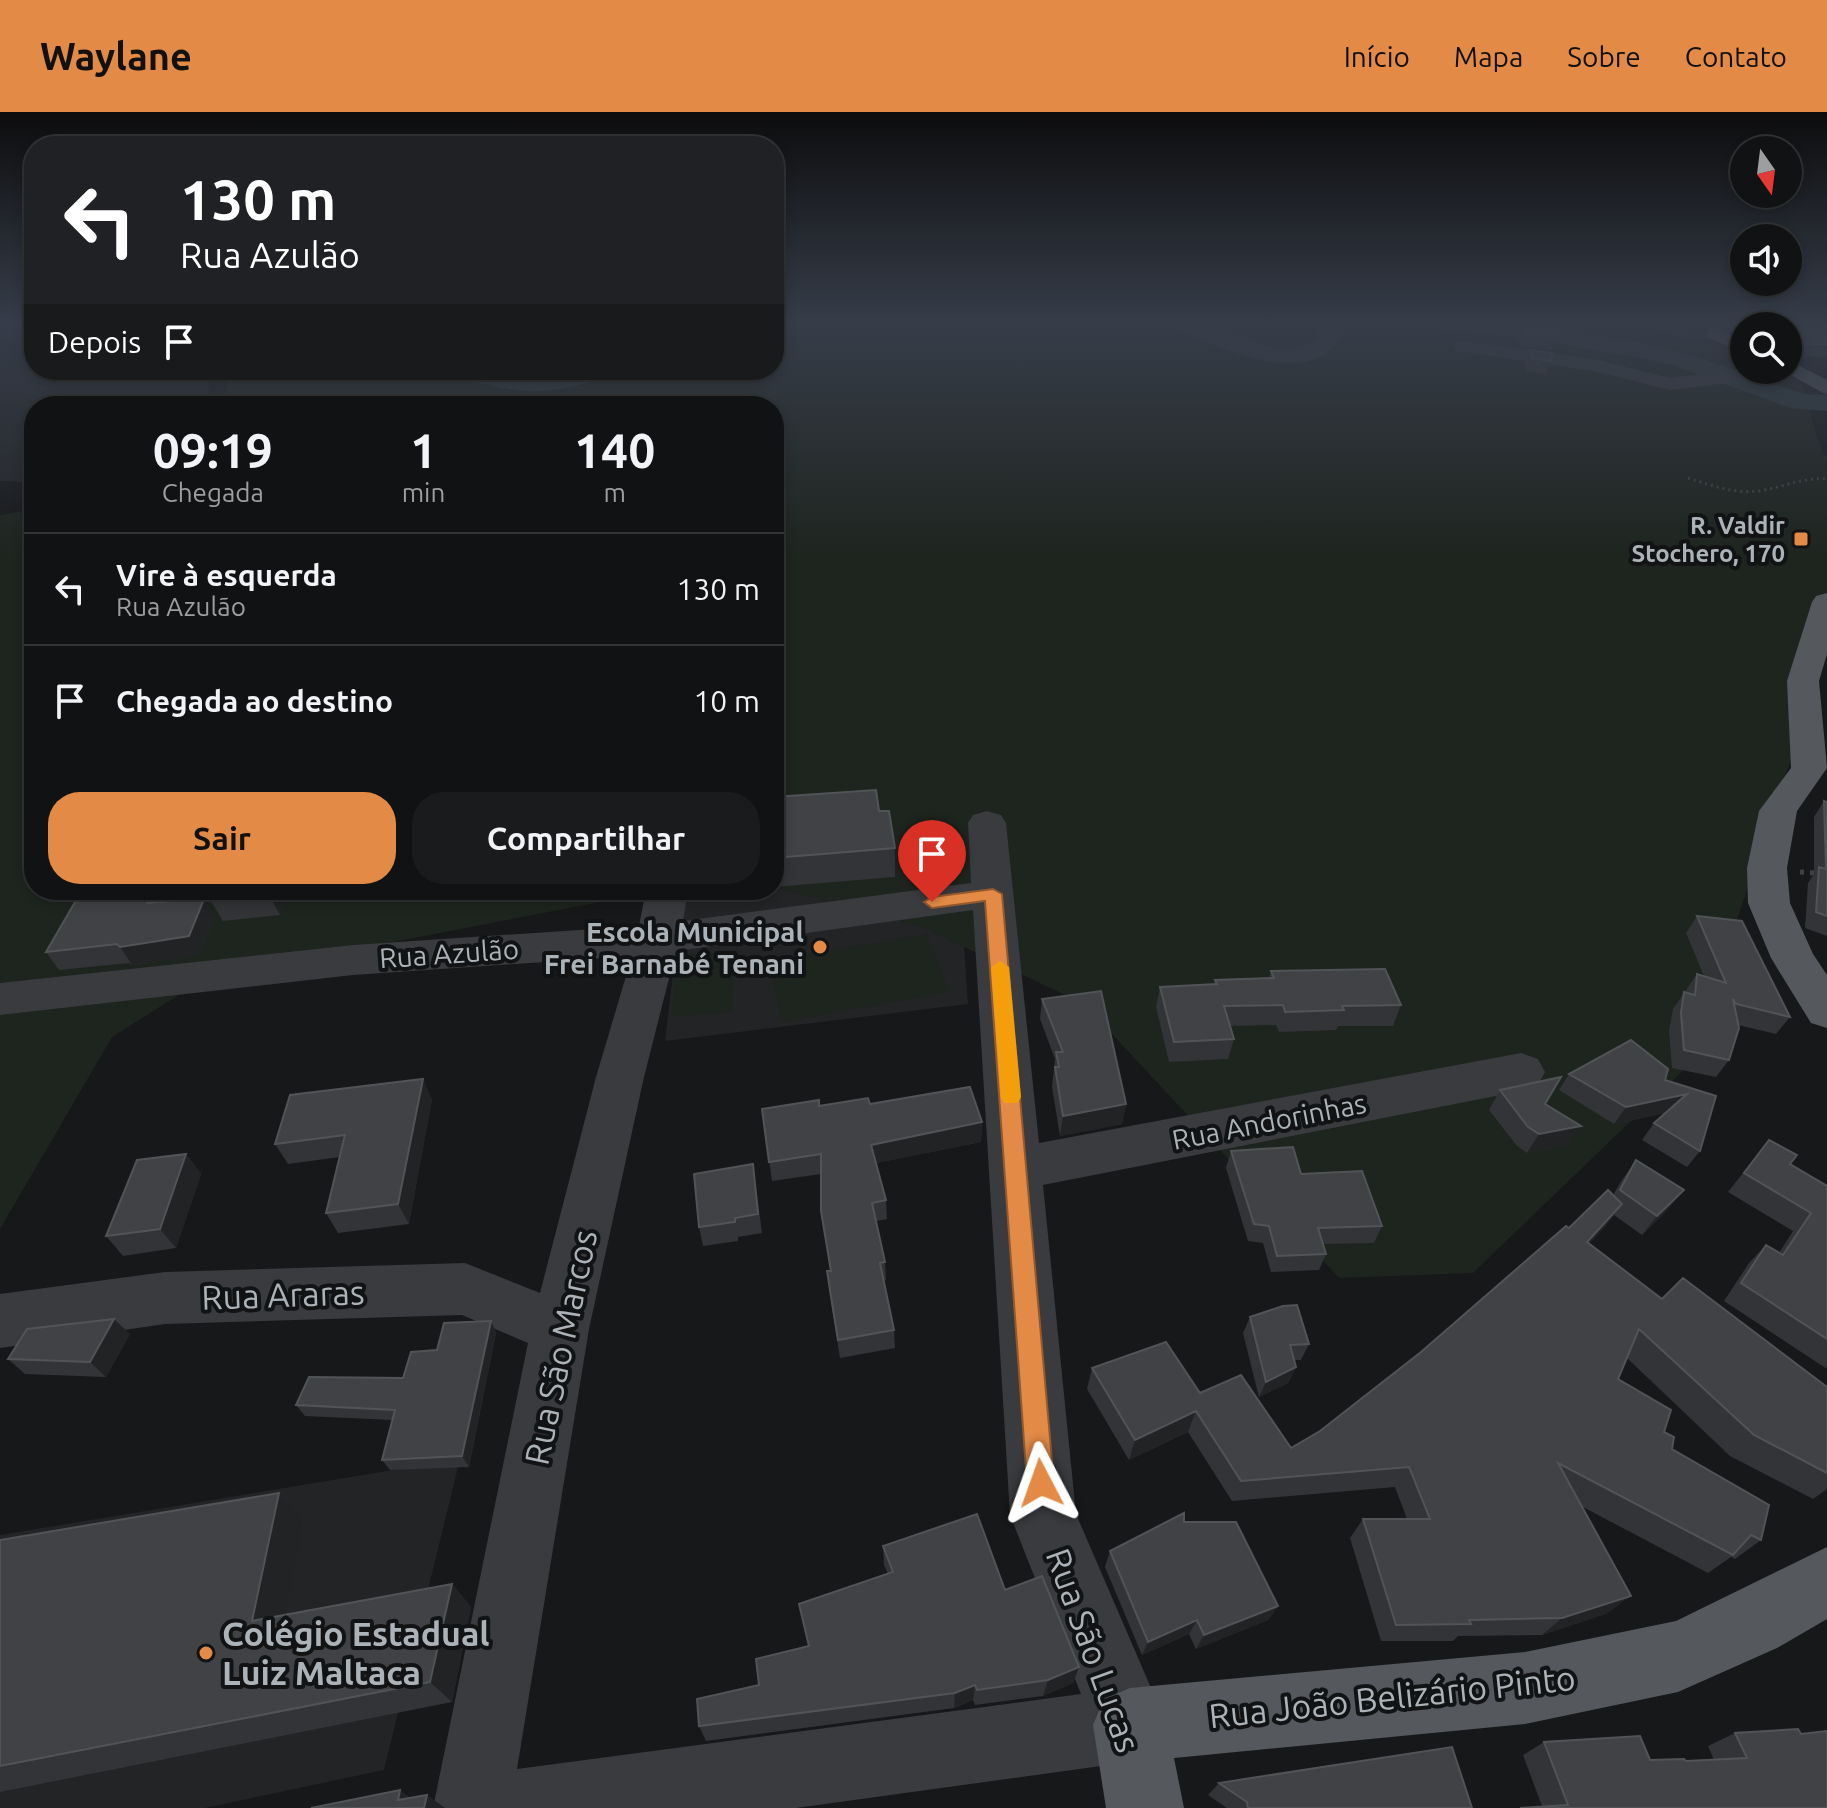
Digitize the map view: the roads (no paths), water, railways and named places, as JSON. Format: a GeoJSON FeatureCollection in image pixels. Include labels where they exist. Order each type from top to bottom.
{"type":"FeatureCollection","features":[{"type":"Feature","properties":{"kind":"main road"},"geometry":{"type":"LineString","coordinates":[[1827,602],[1803,681],[1818,769],[1778,811],[1767,868],[1769,903],[1793,958],[1827,1011]]}},
{"type":"Feature","properties":{"kind":"main road","name":"Rua João Belizário Pinto"},"geometry":{"type":"LineString","coordinates":[[1130,1725],[1525,1688],[1678,1656],[1752,1623],[1827,1581]]}},
{"type":"Feature","properties":{"kind":"main road","name":"Rua São Lucas"},"geometry":{"type":"LineString","coordinates":[[1130,1725],[1145,1808]]}},
{"type":"Feature","properties":{"kind":"street","name":"Rua São Lucas"},"geometry":{"type":"LineString","coordinates":[[987,823],[1043,1515],[1130,1725]]}},
{"type":"Feature","properties":{"kind":"street","name":"Rua Azulão"},"geometry":{"type":"LineString","coordinates":[[0,999],[353,960],[662,914],[993,894]]}},
{"type":"Feature","properties":{"kind":"street","name":"Rua São Marcos"},"geometry":{"type":"LineString","coordinates":[[472,1808],[560,1329],[662,914]]}},
{"type":"Feature","properties":{"kind":"street","name":"Rua Andorinhas"},"geometry":{"type":"LineString","coordinates":[[1017,1169],[1521,1072]]}},
{"type":"Feature","properties":{"kind":"street","name":"Rua Araras"},"geometry":{"type":"LineString","coordinates":[[0,1321],[165,1298],[465,1289],[560,1329]]}},
{"type":"Feature","properties":{"kind":"street"},"geometry":{"type":"LineString","coordinates":[[513,1808],[1130,1725]]}},
{"type":"Feature","properties":{"kind":"waterway"},"geometry":{"type":"LineString","coordinates":[[1798,401],[1827,403]]}},
{"type":"Feature","properties":{"kind":"place","name":"R. Valdir Stochero, 170"},"geometry":{"type":"Point","coordinates":[1801,539]}},
{"type":"Feature","properties":{"kind":"place","name":"Escola Municipal Frei Barnabé Tenani"},"geometry":{"type":"Point","coordinates":[820,947]}},
{"type":"Feature","properties":{"kind":"place","name":"Colégio Estadual Luiz Maltaca"},"geometry":{"type":"Point","coordinates":[206,1653]}}]}
